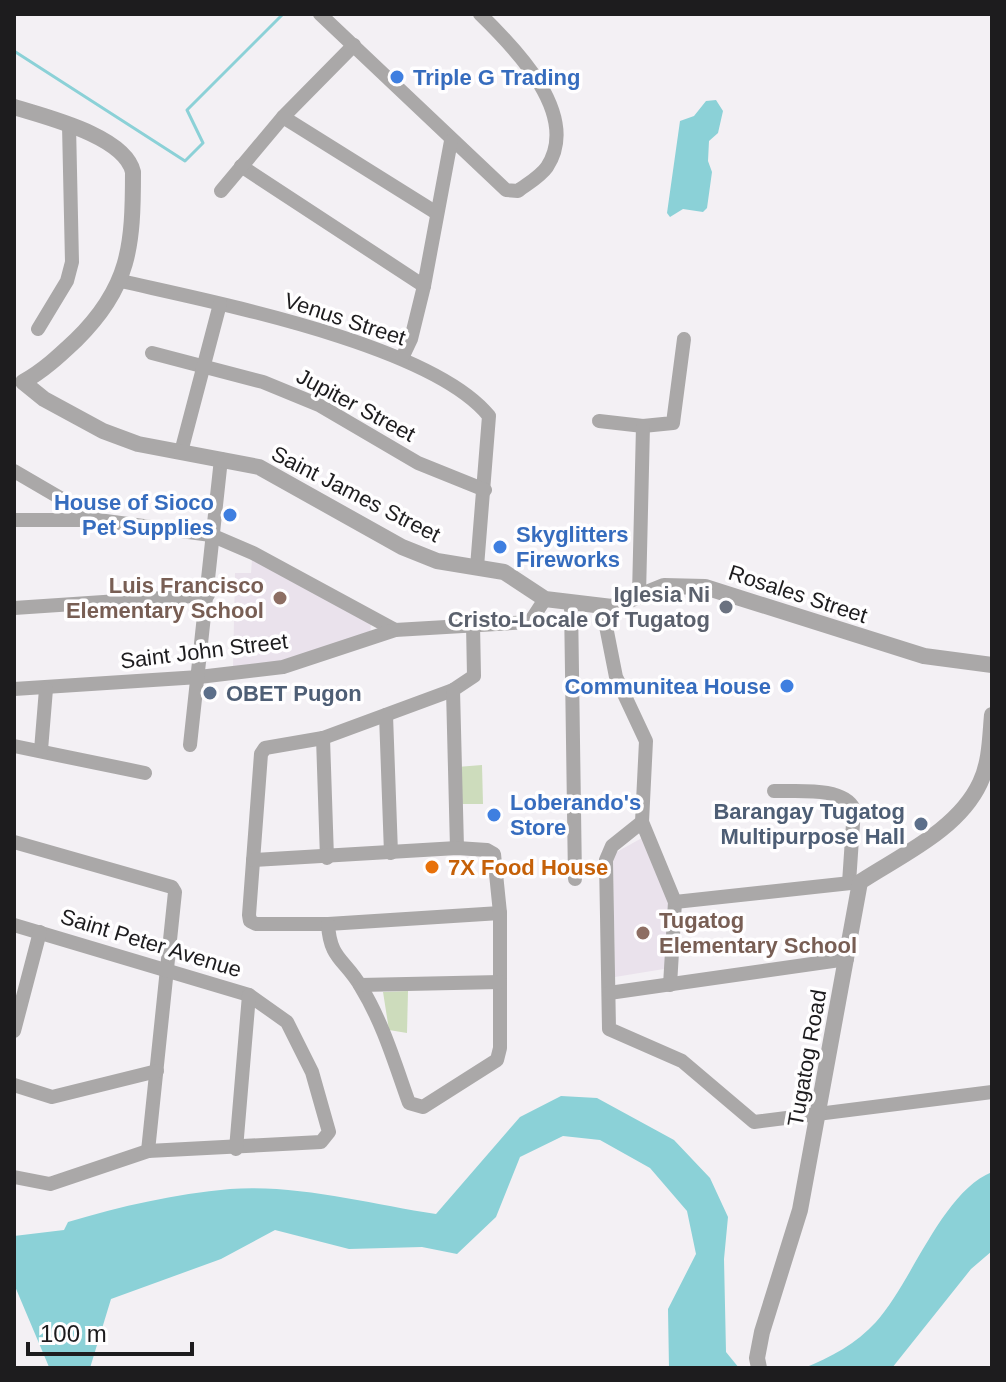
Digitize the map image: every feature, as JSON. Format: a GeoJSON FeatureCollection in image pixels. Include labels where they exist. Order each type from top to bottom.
{"type":"FeatureCollection","features":[{"type":"Feature","properties":{"kind":"street"},"geometry":{"type":"LineString","coordinates":[[320,14],[451,141],[506,190],[518,191],[545,170],[557,140],[558,123],[537,82],[504,37],[480,14]]}},
{"type":"Feature","properties":{"kind":"street"},"geometry":{"type":"LineString","coordinates":[[221,191],[283,117],[354,45]]}},
{"type":"Feature","properties":{"kind":"street"},"geometry":{"type":"LineString","coordinates":[[14,107],[69,125],[122,150],[131,163],[133,191],[121,281],[99,317],[55,360],[18,385]]}},
{"type":"Feature","properties":{"kind":"street"},"geometry":{"type":"LineString","coordinates":[[283,117],[435,212]]}},
{"type":"Feature","properties":{"kind":"street"},"geometry":{"type":"LineString","coordinates":[[38,329],[67,281],[72,262],[69,125]]}},
{"type":"Feature","properties":{"kind":"street"},"geometry":{"type":"LineString","coordinates":[[402,358],[411,339],[424,286],[435,212],[451,141]]}},
{"type":"Feature","properties":{"kind":"street"},"geometry":{"type":"LineString","coordinates":[[241,166],[424,286]]}},
{"type":"Feature","properties":{"kind":"street","name":"Venus Street"},"geometry":{"type":"LineString","coordinates":[[121,281],[220,304],[402,358],[478,402],[489,416],[477,567]]}},
{"type":"Feature","properties":{"kind":"street"},"geometry":{"type":"LineString","coordinates":[[181,452],[220,304]]}},
{"type":"Feature","properties":{"kind":"street"},"geometry":{"type":"LineString","coordinates":[[599,421],[643,426],[673,423],[684,339]]}},
{"type":"Feature","properties":{"kind":"street","name":"Jupiter Street"},"geometry":{"type":"LineString","coordinates":[[152,353],[263,382],[319,405],[418,463],[485,490]]}},
{"type":"Feature","properties":{"kind":"street","name":"Saint James Street"},"geometry":{"type":"LineString","coordinates":[[18,385],[103,431],[138,444],[259,467],[412,551],[437,561],[504,572],[545,599]]}},
{"type":"Feature","properties":{"kind":"street"},"geometry":{"type":"LineString","coordinates":[[639,595],[643,426]]}},
{"type":"Feature","properties":{"kind":"street"},"geometry":{"type":"LineString","coordinates":[[190,745],[221,459]]}},
{"type":"Feature","properties":{"kind":"street"},"geometry":{"type":"LineString","coordinates":[[14,471],[98,520]]}},
{"type":"Feature","properties":{"kind":"street"},"geometry":{"type":"LineString","coordinates":[[14,520],[98,520],[211,535],[253,553],[395,630]]}},
{"type":"Feature","properties":{"kind":"street","name":"Rosales Street"},"geometry":{"type":"LineString","coordinates":[[545,599],[602,606],[621,604],[664,586],[705,587],[924,656],[992,665]]}},
{"type":"Feature","properties":{"kind":"street"},"geometry":{"type":"LineString","coordinates":[[14,608],[208,595]]}},
{"type":"Feature","properties":{"kind":"street","name":"Saint John Street"},"geometry":{"type":"LineString","coordinates":[[14,689],[199,677],[283,667],[395,630],[530,622],[545,599]]}},
{"type":"Feature","properties":{"kind":"street"},"geometry":{"type":"LineString","coordinates":[[571,603],[575,879]]}},
{"type":"Feature","properties":{"kind":"street"},"geometry":{"type":"LineString","coordinates":[[602,606],[616,677],[646,741],[642,822],[675,902],[670,985]]}},
{"type":"Feature","properties":{"kind":"street"},"geometry":{"type":"LineString","coordinates":[[473,624],[474,676],[453,690],[323,738],[272,745],[261,754],[250,921],[328,924],[500,913]]}},
{"type":"Feature","properties":{"kind":"street"},"geometry":{"type":"LineString","coordinates":[[41,750],[46,689]]}},
{"type":"Feature","properties":{"kind":"street"},"geometry":{"type":"LineString","coordinates":[[453,690],[457,848]]}},
{"type":"Feature","properties":{"kind":"street"},"geometry":{"type":"LineString","coordinates":[[386,715],[391,853]]}},
{"type":"Feature","properties":{"kind":"street"},"geometry":{"type":"LineString","coordinates":[[675,902],[854,882],[949,823],[971,798],[988,760],[992,715]]}},
{"type":"Feature","properties":{"kind":"street"},"geometry":{"type":"LineString","coordinates":[[323,738],[327,858]]}},
{"type":"Feature","properties":{"kind":"street"},"geometry":{"type":"LineString","coordinates":[[14,746],[145,773]]}},
{"type":"Feature","properties":{"kind":"street"},"geometry":{"type":"LineString","coordinates":[[774,791],[839,796],[851,802],[854,809],[854,882]]}},
{"type":"Feature","properties":{"kind":"street"},"geometry":{"type":"LineString","coordinates":[[642,822],[608,852],[609,1029],[682,1061],[754,1122],[992,1092]]}},
{"type":"Feature","properties":{"kind":"street"},"geometry":{"type":"LineString","coordinates":[[14,842],[172,887],[176,898],[148,1151]]}},
{"type":"Feature","properties":{"kind":"street"},"geometry":{"type":"LineString","coordinates":[[253,860],[457,848],[487,850],[494,854],[500,913],[500,1048],[497,1060],[423,1107],[416,1108],[409,1103],[382,1030],[360,985],[334,956],[328,924]]}},
{"type":"Feature","properties":{"kind":"street","name":"Tugatog Road"},"geometry":{"type":"LineString","coordinates":[[759,1368],[757,1358],[762,1332],[791,1245],[820,1112],[847,959],[854,882]]}},
{"type":"Feature","properties":{"kind":"street","name":"Saint Peter Avenue"},"geometry":{"type":"LineString","coordinates":[[14,925],[249,995],[287,1022],[312,1072],[329,1132],[326,1139],[236,1149]]}},
{"type":"Feature","properties":{"kind":"street"},"geometry":{"type":"LineString","coordinates":[[14,1031],[40,932]]}},
{"type":"Feature","properties":{"kind":"street"},"geometry":{"type":"LineString","coordinates":[[609,993],[847,959]]}},
{"type":"Feature","properties":{"kind":"street"},"geometry":{"type":"LineString","coordinates":[[360,985],[500,982]]}},
{"type":"Feature","properties":{"kind":"street"},"geometry":{"type":"LineString","coordinates":[[14,1177],[50,1184],[148,1151],[236,1149],[249,995]]}},
{"type":"Feature","properties":{"kind":"street"},"geometry":{"type":"LineString","coordinates":[[14,1085],[52,1097],[157,1071]]}},
{"type":"Feature","properties":{"kind":"shaded area","name":"Luis Francisco Elementary School"},"geometry":{"type":"Polygon","coordinates":[[[252,559],[371,623],[370,637],[294,660],[233,667],[235,573],[251,573],[252,559]]]}},
{"type":"Feature","properties":{"kind":"shaded area","name":"Tugatog Elementary School"},"geometry":{"type":"Polygon","coordinates":[[[651,833],[673,898],[670,968],[615,977],[613,854],[651,833]]]}},
{"type":"Feature","properties":{"kind":"green space"},"geometry":{"type":"Polygon","coordinates":[[[482,765],[483,804],[456,804],[457,767],[482,765]]]}},
{"type":"Feature","properties":{"kind":"green space"},"geometry":{"type":"Polygon","coordinates":[[[408,991],[407,1033],[389,1030],[383,992],[408,991]]]}},
{"type":"Feature","properties":{"kind":"water"},"geometry":{"type":"Polygon","coordinates":[[[716,100],[723,111],[718,133],[709,141],[708,161],[712,172],[707,208],[703,212],[683,209],[670,217],[667,213],[680,121],[694,116],[706,101],[716,100]]]}},
{"type":"Feature","properties":{"kind":"water"},"geometry":{"type":"Polygon","coordinates":[[[561,1096],[597,1098],[674,1140],[710,1178],[728,1217],[724,1259],[726,1352],[739,1368],[669,1368],[668,1309],[696,1254],[687,1211],[650,1168],[600,1140],[563,1136],[520,1157],[496,1217],[457,1254],[422,1247],[349,1249],[275,1230],[221,1259],[111,1299],[90,1368],[49,1367],[14,1284],[14,1236],[64,1230],[68,1222],[148,1201],[230,1189],[307,1192],[436,1214],[520,1117],[561,1096]]]}},
{"type":"Feature","properties":{"kind":"water"},"geometry":{"type":"Polygon","coordinates":[[[992,1172],[992,1251],[971,1269],[892,1368],[804,1368],[843,1349],[876,1322],[958,1198],[992,1172]]]}},
{"type":"Feature","properties":{"kind":"waterway"},"geometry":{"type":"LineString","coordinates":[[14,51],[185,161],[203,143],[187,110],[283,14]]}},
{"type":"Feature","properties":{"kind":"place","name":"Triple G Trading"},"geometry":{"type":"Point","coordinates":[397,77]}},
{"type":"Feature","properties":{"kind":"place","name":"House of Sioco Pet Supplies"},"geometry":{"type":"Point","coordinates":[230,515]}},
{"type":"Feature","properties":{"kind":"place","name":"Skyglitters Fireworks"},"geometry":{"type":"Point","coordinates":[500,547]}},
{"type":"Feature","properties":{"kind":"place","name":"Luis Francisco Elementary School"},"geometry":{"type":"Point","coordinates":[280,598]}},
{"type":"Feature","properties":{"kind":"place","name":"Iglesia Ni Cristo-Locale Of Tugatog"},"geometry":{"type":"Point","coordinates":[726,607]}},
{"type":"Feature","properties":{"kind":"place","name":"Communitea House"},"geometry":{"type":"Point","coordinates":[787,686]}},
{"type":"Feature","properties":{"kind":"place","name":"OBET Pugon"},"geometry":{"type":"Point","coordinates":[210,693]}},
{"type":"Feature","properties":{"kind":"place","name":"Loberando's Store"},"geometry":{"type":"Point","coordinates":[494,815]}},
{"type":"Feature","properties":{"kind":"place","name":"Barangay Tugatog Multipurpose Hall"},"geometry":{"type":"Point","coordinates":[921,824]}},
{"type":"Feature","properties":{"kind":"place","name":"7X Food House"},"geometry":{"type":"Point","coordinates":[432,867]}},
{"type":"Feature","properties":{"kind":"place","name":"Tugatog Elementary School"},"geometry":{"type":"Point","coordinates":[643,933]}}]}
